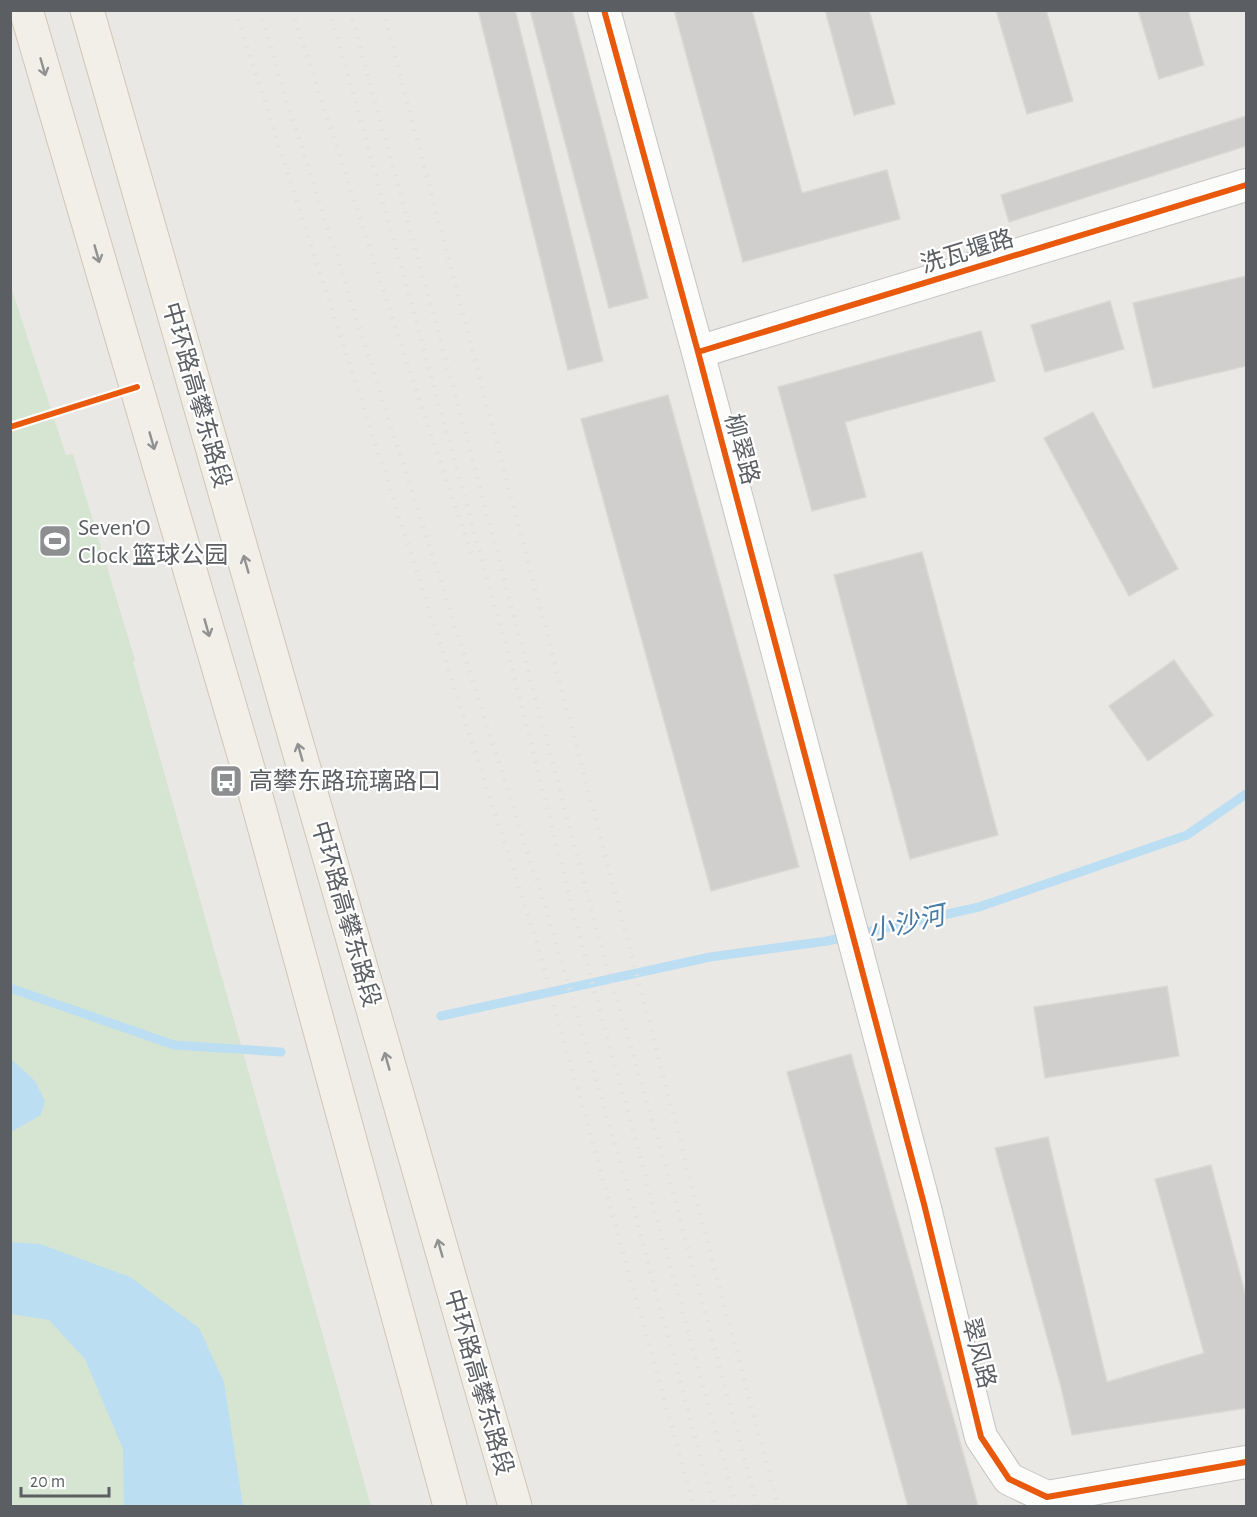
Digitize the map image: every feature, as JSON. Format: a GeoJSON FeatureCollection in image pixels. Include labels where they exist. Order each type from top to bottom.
{"type":"FeatureCollection","features":[{"type":"Feature","properties":{"kind":"main road"},"geometry":{"type":"LineString","coordinates":[[26,10],[254,789],[450,1506]]}},
{"type":"Feature","properties":{"kind":"main road","name":"中环路高攀东路段"},"geometry":{"type":"LineString","coordinates":[[87,10],[514,1506]]}},
{"type":"Feature","properties":{"kind":"street","name":"柳翠路"},"geometry":{"type":"LineString","coordinates":[[604,10],[698,352],[867,992]]}},
{"type":"Feature","properties":{"kind":"street","name":"洗瓦堰路"},"geometry":{"type":"LineString","coordinates":[[698,352],[1246,185]]}},
{"type":"Feature","properties":{"kind":"street","name":"翠风路"},"geometry":{"type":"LineString","coordinates":[[867,992],[924,1204],[981,1437],[1009,1479],[1047,1497],[1246,1462]]}},
{"type":"Feature","properties":{"kind":"green space"},"geometry":{"type":"Polygon","coordinates":[[[10,284],[66,455],[73,454],[135,660],[133,662],[371,1506],[11,1506],[10,284]]]}},
{"type":"Feature","properties":{"kind":"water"},"geometry":{"type":"Polygon","coordinates":[[[11,1059],[35,1081],[45,1101],[41,1115],[11,1132],[11,1059]]]}},
{"type":"Feature","properties":{"kind":"water"},"geometry":{"type":"Polygon","coordinates":[[[11,1242],[40,1244],[130,1277],[199,1328],[224,1382],[243,1506],[124,1506],[123,1449],[85,1359],[49,1320],[11,1314],[11,1242]]]}},
{"type":"Feature","properties":{"kind":"building"},"geometry":{"type":"Polygon","coordinates":[[[478,10],[515,10],[603,361],[568,370],[478,10]]]}},
{"type":"Feature","properties":{"kind":"building"},"geometry":{"type":"Polygon","coordinates":[[[530,10],[572,10],[648,298],[609,308],[530,10]]]}},
{"type":"Feature","properties":{"kind":"building"},"geometry":{"type":"Polygon","coordinates":[[[674,10],[752,10],[802,193],[887,170],[900,219],[743,262],[674,10]]]}},
{"type":"Feature","properties":{"kind":"building"},"geometry":{"type":"Polygon","coordinates":[[[825,10],[869,10],[895,104],[854,115],[825,10]]]}},
{"type":"Feature","properties":{"kind":"building"},"geometry":{"type":"Polygon","coordinates":[[[996,10],[1046,10],[1073,101],[1027,114],[996,10]]]}},
{"type":"Feature","properties":{"kind":"building"},"geometry":{"type":"Polygon","coordinates":[[[1138,10],[1188,10],[1204,65],[1159,79],[1138,10]]]}},
{"type":"Feature","properties":{"kind":"building"},"geometry":{"type":"Polygon","coordinates":[[[1246,116],[1246,146],[1009,222],[1001,195],[1246,116]]]}},
{"type":"Feature","properties":{"kind":"building"},"geometry":{"type":"Polygon","coordinates":[[[1246,276],[1246,366],[1153,388],[1133,303],[1246,276]]]}},
{"type":"Feature","properties":{"kind":"building"},"geometry":{"type":"Polygon","coordinates":[[[1110,301],[1124,349],[1045,372],[1031,325],[1110,301]]]}},
{"type":"Feature","properties":{"kind":"building"},"geometry":{"type":"Polygon","coordinates":[[[981,331],[995,381],[845,422],[866,497],[812,511],[778,387],[981,331]]]}},
{"type":"Feature","properties":{"kind":"building"},"geometry":{"type":"Polygon","coordinates":[[[668,395],[799,867],[711,891],[581,419],[668,395]]]}},
{"type":"Feature","properties":{"kind":"building"},"geometry":{"type":"Polygon","coordinates":[[[1093,412],[1178,569],[1129,596],[1044,438],[1093,412]]]}},
{"type":"Feature","properties":{"kind":"building"},"geometry":{"type":"Polygon","coordinates":[[[922,552],[998,835],[910,859],[834,575],[922,552]]]}},
{"type":"Feature","properties":{"kind":"building"},"geometry":{"type":"Polygon","coordinates":[[[1174,660],[1213,715],[1148,761],[1109,706],[1174,660]]]}},
{"type":"Feature","properties":{"kind":"building"},"geometry":{"type":"Polygon","coordinates":[[[1167,986],[1179,1056],[1045,1078],[1034,1007],[1167,986]]]}},
{"type":"Feature","properties":{"kind":"building"},"geometry":{"type":"Polygon","coordinates":[[[851,1054],[978,1506],[908,1506],[787,1072],[851,1054]]]}},
{"type":"Feature","properties":{"kind":"building"},"geometry":{"type":"Polygon","coordinates":[[[1048,1137],[1107,1382],[1204,1353],[1155,1179],[1211,1165],[1246,1297],[1246,1408],[1072,1435],[1061,1387],[995,1148],[1048,1137]]]}},
{"type":"Feature","properties":{"kind":"waterway","name":"小沙河"},"geometry":{"type":"LineString","coordinates":[[441,1016],[710,957],[827,941],[979,907],[1187,835],[1246,794]]}},
{"type":"Feature","properties":{"kind":"waterway"},"geometry":{"type":"LineString","coordinates":[[10,988],[174,1045],[281,1052]]}},
{"type":"Feature","properties":{"kind":"railway"},"geometry":{"type":"LineString","coordinates":[[235,10],[536,940],[694,1506]]}},
{"type":"Feature","properties":{"kind":"railway"},"geometry":{"type":"LineString","coordinates":[[260,10],[283,89],[554,935],[626,1182],[714,1506]]}},
{"type":"Feature","properties":{"kind":"railway"},"geometry":{"type":"LineString","coordinates":[[292,10],[473,558]]}},
{"type":"Feature","properties":{"kind":"railway"},"geometry":{"type":"LineString","coordinates":[[330,10],[516,683],[577,927],[736,1506]]}},
{"type":"Feature","properties":{"kind":"railway"},"geometry":{"type":"LineString","coordinates":[[350,10],[457,401],[596,927],[668,1174],[757,1506]]}},
{"type":"Feature","properties":{"kind":"railway"},"geometry":{"type":"LineString","coordinates":[[383,10],[778,1506]]}},
{"type":"Feature","properties":{"kind":"cycle path"},"geometry":{"type":"LineString","coordinates":[[604,10],[698,352],[924,1204],[981,1437],[1009,1479],[1047,1497],[1246,1462]]}},
{"type":"Feature","properties":{"kind":"cycle path"},"geometry":{"type":"LineString","coordinates":[[698,352],[1246,185]]}},
{"type":"Feature","properties":{"kind":"cycle path"},"geometry":{"type":"LineString","coordinates":[[10,427],[137,387]]}},
{"type":"Feature","properties":{"kind":"place","name":"Seven'O Clock 篮球公园"},"geometry":{"type":"Point","coordinates":[55,541]}},
{"type":"Feature","properties":{"kind":"place","name":"高攀东路琉璃路口"},"geometry":{"type":"Point","coordinates":[226,781]}}]}
